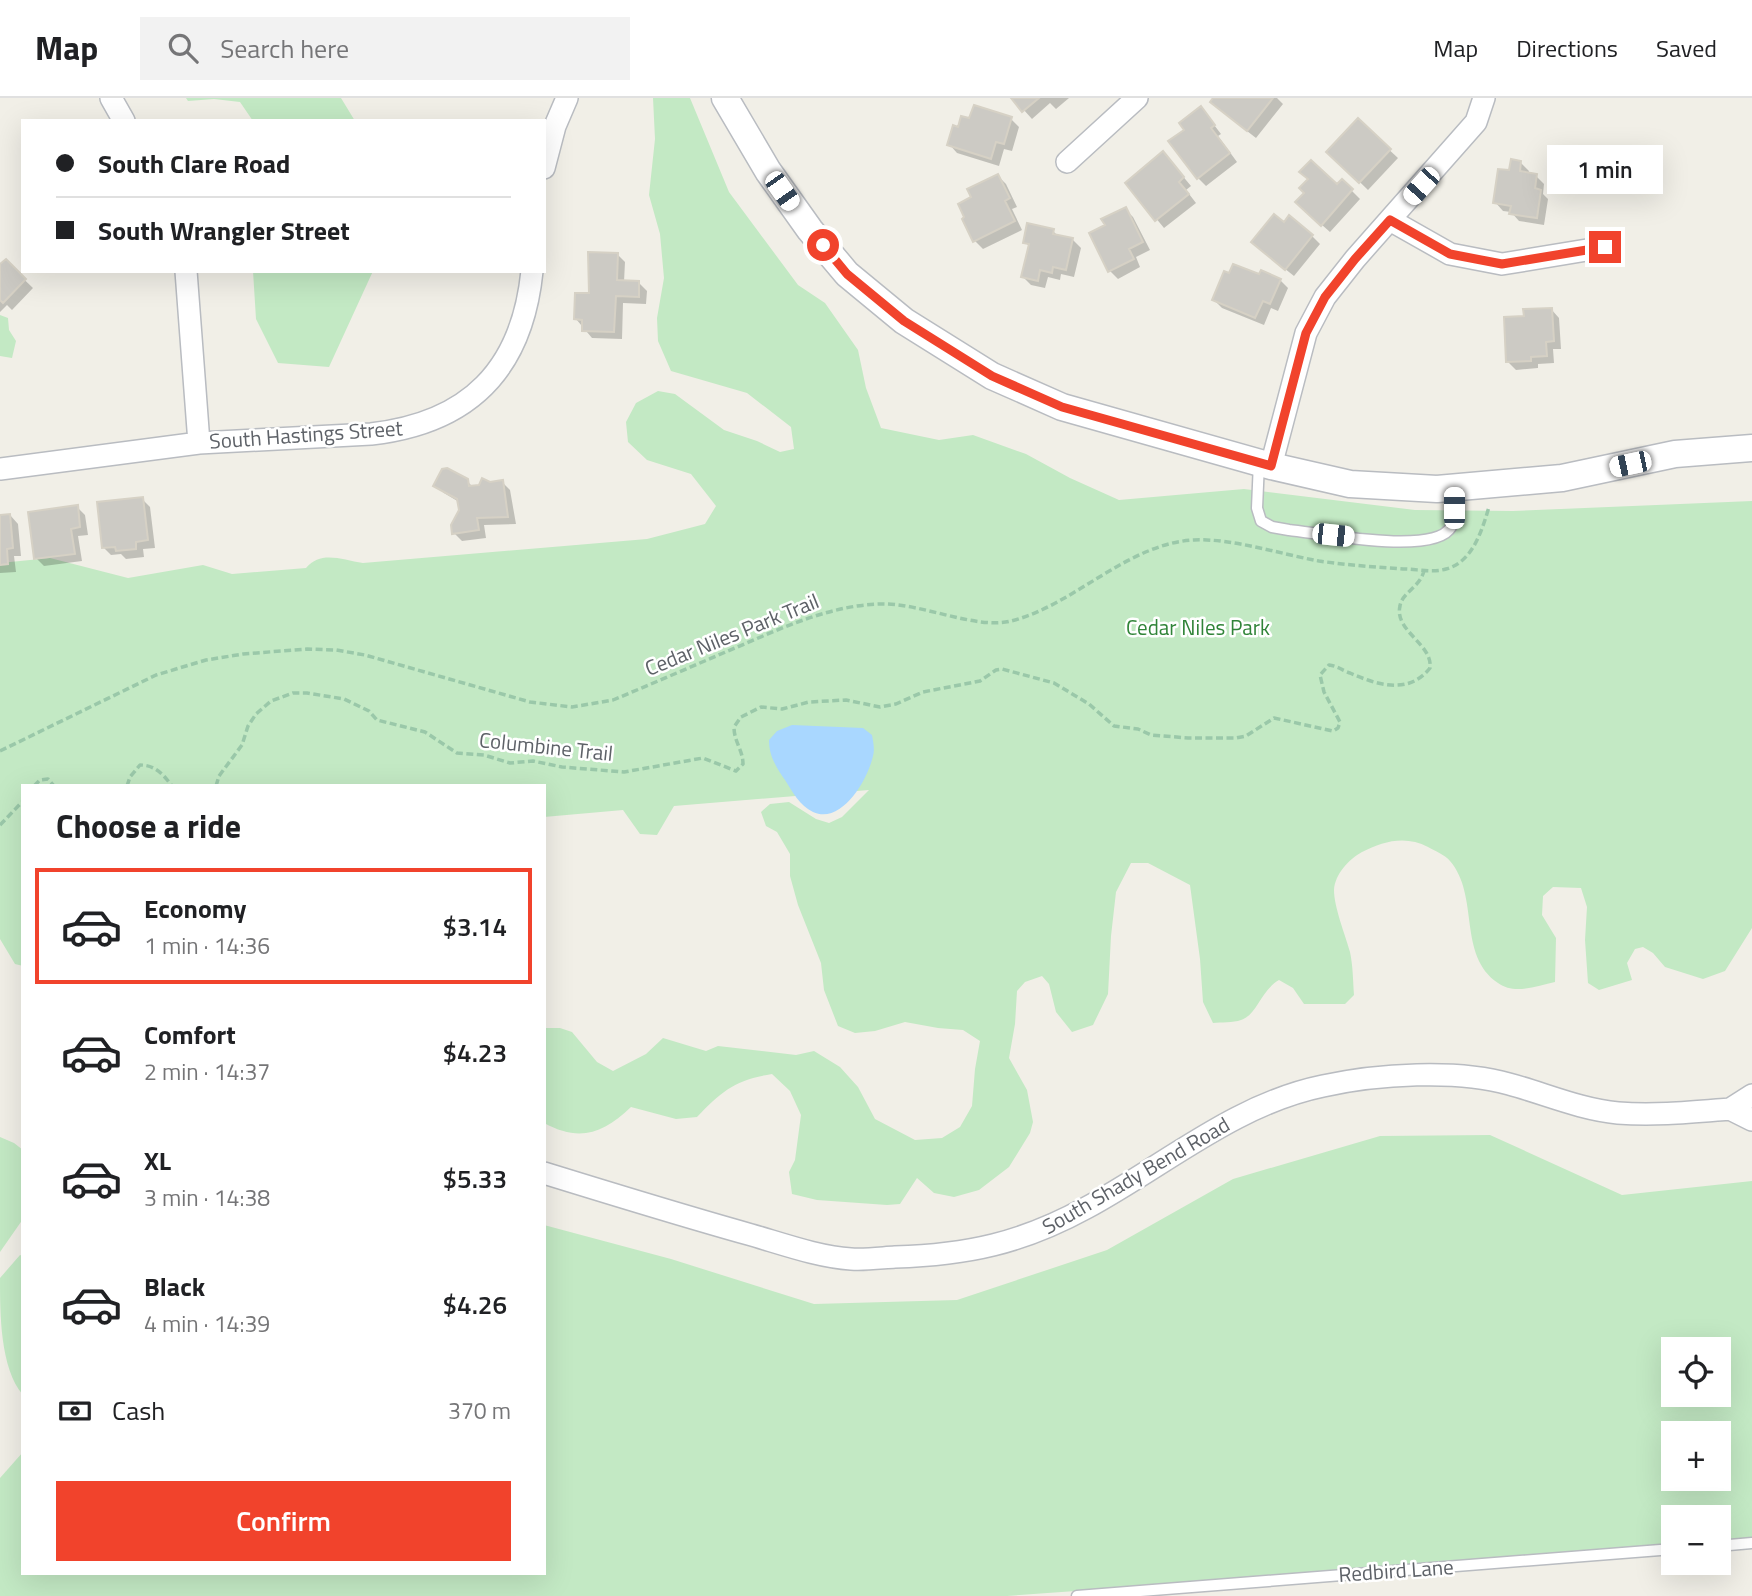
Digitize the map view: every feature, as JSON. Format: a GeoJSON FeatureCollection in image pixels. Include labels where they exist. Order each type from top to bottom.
{"type":"FeatureCollection","features":[{"type":"Feature","properties":{"kind":"street"},"geometry":{"type":"LineString","coordinates":[[111,98],[123,119]]}},
{"type":"Feature","properties":{"kind":"street"},"geometry":{"type":"LineString","coordinates":[[546,160],[555,126],[567,98]]}},
{"type":"Feature","properties":{"kind":"street"},"geometry":{"type":"LineString","coordinates":[[726,98],[768,171],[810,230],[847,274],[904,321],[992,376],[1062,407],[1265,464],[1350,484],[1454,488],[1562,478],[1675,454],[1752,448]]}},
{"type":"Feature","properties":{"kind":"street"},"geometry":{"type":"LineString","coordinates":[[1067,162],[1137,98]]}},
{"type":"Feature","properties":{"kind":"street"},"geometry":{"type":"LineString","coordinates":[[1265,464],[1306,333],[1325,297],[1475,122],[1484,98]]}},
{"type":"Feature","properties":{"kind":"street"},"geometry":{"type":"LineString","coordinates":[[1390,220],[1450,254],[1502,264],[1605,247]]}},
{"type":"Feature","properties":{"kind":"street","name":"South Hastings Street"},"geometry":{"type":"LineString","coordinates":[[186,273],[199,443]]}},
{"type":"Feature","properties":{"kind":"street","name":"South Hastings Street"},"geometry":{"type":"LineString","coordinates":[[0,469],[199,443],[399,431],[428,423],[457,409],[479,393],[512,348],[524,321],[533,273]]}},
{"type":"Feature","properties":{"kind":"street","name":"South Shady Bend Road"},"geometry":{"type":"LineString","coordinates":[[546,1175],[794,1247],[850,1259],[912,1257],[976,1250],[1036,1232],[1086,1208],[1257,1107],[1322,1086],[1378,1078],[1445,1075],[1507,1083],[1567,1104],[1618,1113],[1730,1109]]}},
{"type":"Feature","properties":{"kind":"street"},"geometry":{"type":"LineString","coordinates":[[1730,1109],[1752,1096]]}},
{"type":"Feature","properties":{"kind":"street"},"geometry":{"type":"LineString","coordinates":[[1730,1109],[1752,1120]]}},
{"type":"Feature","properties":{"kind":"lane"},"geometry":{"type":"LineString","coordinates":[[1265,464],[1256,508],[1261,521],[1272,527],[1289,530],[1397,542],[1428,541],[1444,534],[1450,528],[1453,521],[1454,488]]}},
{"type":"Feature","properties":{"kind":"lane"},"geometry":{"type":"LineString","coordinates":[[1731,1545],[1752,1543]]}},
{"type":"Feature","properties":{"kind":"lane","name":"Redbird Lane"},"geometry":{"type":"LineString","coordinates":[[1077,1596],[1661,1550]]}},
{"type":"Feature","properties":{"kind":"path","name":"Cedar Niles Park Trail"},"geometry":{"type":"LineString","coordinates":[[0,751],[156,675],[206,660],[307,649],[365,654],[530,702],[572,707],[613,700],[791,624],[835,610],[882,604],[910,605],[984,623],[1010,622],[1046,607],[1108,572],[1176,542],[1209,540],[1320,561],[1424,570],[1447,569],[1465,557],[1479,537],[1489,507]]}},
{"type":"Feature","properties":{"kind":"path","name":"Columbine Trail"},"geometry":{"type":"LineString","coordinates":[[217,784],[219,776],[242,745],[248,726],[256,714],[271,701],[307,693],[344,699],[369,711],[377,720],[425,732],[457,753],[484,755],[510,764],[533,761],[562,767],[624,772],[703,758],[736,771],[741,768],[743,757],[736,744],[734,727],[741,718],[755,709],[782,709],[808,702],[846,700],[880,707],[896,704],[923,692],[980,681],[1002,669],[1054,683],[1090,704],[1114,726],[1138,729],[1151,735],[1236,738],[1245,736],[1274,718],[1333,731],[1338,728],[1340,722],[1321,683],[1320,675],[1329,665],[1366,680],[1390,685],[1415,682],[1430,668],[1429,656],[1407,628],[1400,614],[1402,601],[1419,583],[1424,570]]}},
{"type":"Feature","properties":{"kind":"path"},"geometry":{"type":"LineString","coordinates":[[128,784],[140,765],[147,765],[162,772],[171,784]]}},
{"type":"Feature","properties":{"kind":"path"},"geometry":{"type":"LineString","coordinates":[[36,784],[40,779],[48,779],[52,784]]}},
{"type":"Feature","properties":{"kind":"path"},"geometry":{"type":"LineString","coordinates":[[0,825],[21,803]]}},
{"type":"Feature","properties":{"kind":"green space"},"geometry":{"type":"Polygon","coordinates":[[[186,98],[341,98],[354,119],[252,119],[240,102],[214,99],[188,101],[186,98]]]}},
{"type":"Feature","properties":{"kind":"green space","name":"Cedar Niles Park"},"geometry":{"type":"Polygon","coordinates":[[[653,98],[690,98],[729,192],[798,285],[825,303],[858,350],[866,388],[881,428],[939,440],[973,435],[1026,454],[1119,500],[1244,489],[1415,510],[1513,511],[1752,501],[1752,928],[1725,971],[1703,979],[1665,967],[1653,953],[1643,947],[1635,949],[1627,963],[1632,980],[1599,990],[1588,983],[1585,940],[1587,907],[1581,888],[1553,887],[1543,896],[1542,915],[1556,938],[1555,982],[1518,989],[1504,987],[1485,971],[1477,957],[1464,891],[1459,875],[1450,861],[1420,843],[1403,840],[1378,845],[1357,855],[1337,878],[1334,890],[1336,904],[1351,957],[1354,995],[1345,1004],[1304,1004],[1293,988],[1279,980],[1267,990],[1247,1017],[1234,1022],[1213,1023],[1203,1002],[1190,885],[1148,863],[1131,863],[1116,892],[1108,994],[1093,1025],[1072,1032],[1056,1012],[1049,984],[1042,976],[1025,982],[1017,991],[1009,1058],[1027,1090],[1033,1122],[1030,1133],[1009,1167],[979,1190],[954,1197],[934,1193],[917,1178],[900,1204],[887,1205],[817,1200],[792,1194],[789,1172],[795,1160],[801,1115],[790,1091],[772,1074],[730,1088],[697,1117],[676,1119],[631,1107],[611,1124],[590,1132],[568,1132],[546,1124],[546,1028],[560,1028],[572,1032],[597,1062],[613,1071],[646,1054],[663,1038],[706,1051],[718,1046],[796,1055],[814,1051],[840,1067],[858,1087],[875,1119],[915,1140],[942,1138],[960,1127],[972,1106],[980,1041],[963,1030],[905,1022],[875,1031],[855,1033],[838,1026],[824,990],[821,963],[798,905],[790,876],[790,854],[777,832],[766,826],[761,812],[770,804],[789,802],[816,819],[829,823],[842,817],[869,790],[674,806],[657,835],[640,834],[623,810],[546,817],[546,784],[21,784],[21,966],[15,964],[0,939],[0,563],[50,558],[128,578],[203,565],[232,574],[306,568],[312,562],[325,558],[363,563],[647,539],[705,524],[716,506],[691,474],[647,460],[628,442],[626,422],[636,403],[658,391],[675,394],[724,430],[780,452],[794,449],[791,427],[747,393],[671,371],[658,341],[657,318],[664,278],[660,234],[649,195],[655,139],[653,98]]]}},
{"type":"Feature","properties":{"kind":"green space"},"geometry":{"type":"Polygon","coordinates":[[[253,273],[372,273],[329,367],[278,363],[256,319],[253,273]]]}},
{"type":"Feature","properties":{"kind":"green space"},"geometry":{"type":"Polygon","coordinates":[[[0,315],[8,318],[9,330],[16,341],[12,358],[0,356],[0,315]]]}},
{"type":"Feature","properties":{"kind":"green space"},"geometry":{"type":"Polygon","coordinates":[[[1490,1135],[1622,1195],[1752,1181],[1752,1543],[1731,1544],[1731,1505],[1661,1505],[1661,1549],[1007,1596],[0,1596],[0,1478],[21,1454],[21,1575],[546,1575],[546,1226],[671,1259],[814,1304],[957,1300],[1107,1250],[1233,1179],[1380,1136],[1490,1135]]]}},
{"type":"Feature","properties":{"kind":"green space"},"geometry":{"type":"Polygon","coordinates":[[[0,1137],[21,1148],[21,1222],[0,1252],[0,1137]]]}},
{"type":"Feature","properties":{"kind":"green space"},"geometry":{"type":"Polygon","coordinates":[[[21,1255],[21,1392],[10,1370],[3,1340],[0,1278],[21,1255]]]}},
{"type":"Feature","properties":{"kind":"water"},"geometry":{"type":"Polygon","coordinates":[[[792,725],[863,728],[872,735],[874,753],[866,776],[852,798],[834,812],[813,812],[804,806],[774,761],[769,740],[777,731],[792,725]]]}},
{"type":"Feature","properties":{"kind":"building"},"geometry":{"type":"Polygon","coordinates":[[[1011,98],[1039,98],[1022,112],[1011,98]]]}},
{"type":"Feature","properties":{"kind":"building"},"geometry":{"type":"Polygon","coordinates":[[[1213,98],[1273,98],[1247,131],[1210,102],[1213,98]]]}},
{"type":"Feature","properties":{"kind":"building"},"geometry":{"type":"Polygon","coordinates":[[[974,105],[1012,117],[1004,144],[996,142],[991,159],[947,145],[953,125],[958,127],[961,116],[969,118],[974,105]]]}},
{"type":"Feature","properties":{"kind":"building"},"geometry":{"type":"Polygon","coordinates":[[[1201,106],[1215,125],[1211,128],[1230,153],[1197,179],[1168,141],[1184,130],[1179,123],[1201,106]]]}},
{"type":"Feature","properties":{"kind":"building"},"geometry":{"type":"Polygon","coordinates":[[[1358,118],[1391,149],[1359,183],[1326,152],[1358,118]]]}},
{"type":"Feature","properties":{"kind":"building"},"geometry":{"type":"Polygon","coordinates":[[[1163,151],[1184,177],[1179,182],[1189,194],[1155,221],[1125,183],[1163,151]]]}},
{"type":"Feature","properties":{"kind":"building"},"geometry":{"type":"Polygon","coordinates":[[[1511,159],[1521,161],[1520,171],[1537,174],[1535,188],[1541,190],[1537,218],[1509,214],[1511,206],[1493,203],[1498,169],[1509,170],[1511,159]]]}},
{"type":"Feature","properties":{"kind":"building"},"geometry":{"type":"Polygon","coordinates":[[[1311,160],[1337,184],[1342,179],[1353,189],[1321,226],[1295,202],[1304,193],[1299,188],[1308,179],[1299,172],[1311,160]]]}},
{"type":"Feature","properties":{"kind":"building"},"geometry":{"type":"Polygon","coordinates":[[[998,174],[1010,198],[1005,201],[1015,221],[973,242],[958,204],[971,197],[967,189],[998,174]]]}},
{"type":"Feature","properties":{"kind":"building"},"geometry":{"type":"Polygon","coordinates":[[[1126,207],[1143,242],[1129,249],[1134,259],[1108,272],[1089,233],[1105,225],[1101,219],[1126,207]]]}},
{"type":"Feature","properties":{"kind":"building"},"geometry":{"type":"Polygon","coordinates":[[[1274,214],[1284,222],[1289,215],[1313,235],[1285,270],[1251,242],[1274,214]]]}},
{"type":"Feature","properties":{"kind":"building"},"geometry":{"type":"Polygon","coordinates":[[[1027,223],[1054,229],[1053,234],[1073,238],[1066,270],[1053,267],[1052,273],[1040,270],[1038,281],[1021,277],[1029,244],[1023,243],[1027,223]]]}},
{"type":"Feature","properties":{"kind":"building"},"geometry":{"type":"Polygon","coordinates":[[[588,252],[618,253],[617,280],[639,281],[639,297],[616,296],[614,332],[582,331],[582,320],[574,319],[575,293],[589,293],[588,252]]]}},
{"type":"Feature","properties":{"kind":"building"},"geometry":{"type":"Polygon","coordinates":[[[6,259],[26,279],[3,303],[0,300],[0,264],[6,259]]]}},
{"type":"Feature","properties":{"kind":"building"},"geometry":{"type":"Polygon","coordinates":[[[1233,264],[1259,274],[1261,270],[1281,279],[1270,304],[1263,301],[1255,318],[1212,300],[1224,271],[1229,273],[1233,264]]]}},
{"type":"Feature","properties":{"kind":"building"},"geometry":{"type":"Polygon","coordinates":[[[1552,308],[1554,341],[1546,342],[1547,356],[1531,357],[1531,361],[1506,362],[1504,317],[1524,316],[1523,309],[1552,308]]]}},
{"type":"Feature","properties":{"kind":"building"},"geometry":{"type":"Polygon","coordinates":[[[447,468],[468,479],[469,486],[479,485],[482,478],[490,482],[503,480],[508,517],[477,518],[479,530],[452,534],[451,525],[459,510],[457,499],[433,486],[442,469],[447,468]]]}},
{"type":"Feature","properties":{"kind":"building"},"geometry":{"type":"Polygon","coordinates":[[[143,497],[148,540],[136,542],[136,549],[116,551],[115,547],[102,548],[97,502],[143,497]]]}},
{"type":"Feature","properties":{"kind":"building"},"geometry":{"type":"Polygon","coordinates":[[[78,505],[80,527],[71,529],[75,554],[34,559],[28,512],[78,505]]]}},
{"type":"Feature","properties":{"kind":"building"},"geometry":{"type":"Polygon","coordinates":[[[10,514],[13,548],[7,549],[8,564],[0,565],[0,515],[10,514]]]}},
{"type":"Feature","properties":{"kind":"route"},"geometry":{"type":"LineString","coordinates":[[823,245],[847,274],[904,321],[992,376],[1062,407],[1271,466],[1306,333],[1325,297],[1390,220],[1450,254],[1502,264],[1605,247]]}}]}
